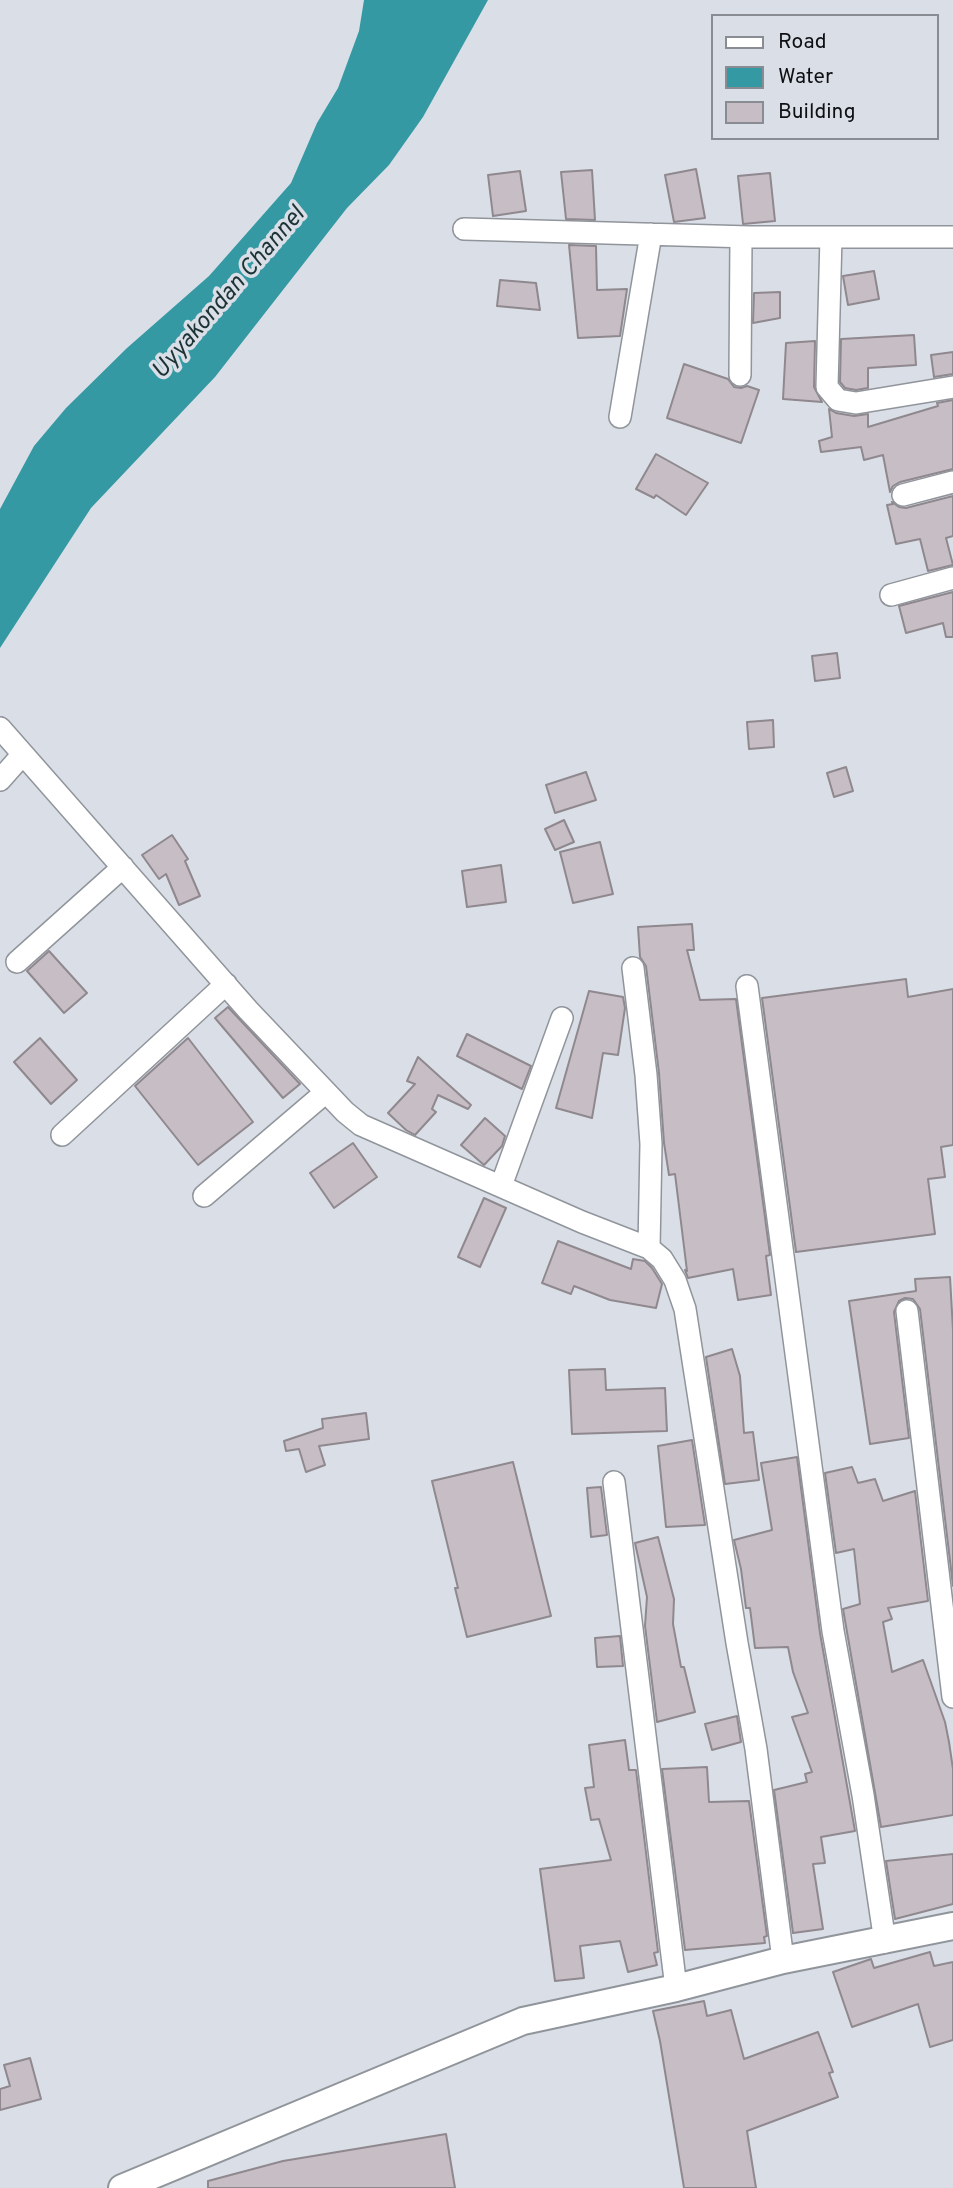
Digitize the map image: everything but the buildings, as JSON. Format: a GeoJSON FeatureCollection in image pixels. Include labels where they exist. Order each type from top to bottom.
{"type":"FeatureCollection","features":[{"type":"Feature","properties":{"kind":"street"},"geometry":{"type":"LineString","coordinates":[[464,229],[741,237],[953,237]]}},
{"type":"Feature","properties":{"kind":"street"},"geometry":{"type":"LineString","coordinates":[[620,417],[651,234]]}},
{"type":"Feature","properties":{"kind":"street"},"geometry":{"type":"LineString","coordinates":[[740,374],[741,237]]}},
{"type":"Feature","properties":{"kind":"street"},"geometry":{"type":"LineString","coordinates":[[831,237],[827,387],[838,400],[856,403],[953,387]]}},
{"type":"Feature","properties":{"kind":"street"},"geometry":{"type":"LineString","coordinates":[[903,495],[953,482]]}},
{"type":"Feature","properties":{"kind":"street"},"geometry":{"type":"LineString","coordinates":[[891,595],[953,578]]}},
{"type":"Feature","properties":{"kind":"street"},"geometry":{"type":"LineString","coordinates":[[0,728],[226,984],[345,1112],[361,1125],[582,1222],[649,1248],[662,1259],[675,1280],[685,1309],[756,1749],[783,1960]]}},
{"type":"Feature","properties":{"kind":"street"},"geometry":{"type":"LineString","coordinates":[[0,780],[23,754]]}},
{"type":"Feature","properties":{"kind":"street"},"geometry":{"type":"LineString","coordinates":[[16,962],[123,867]]}},
{"type":"Feature","properties":{"kind":"street"},"geometry":{"type":"LineString","coordinates":[[633,968],[646,1074],[651,1144],[649,1248]]}},
{"type":"Feature","properties":{"kind":"street"},"geometry":{"type":"LineString","coordinates":[[62,1135],[226,984]]}},
{"type":"Feature","properties":{"kind":"street"},"geometry":{"type":"LineString","coordinates":[[747,986],[833,1631],[863,1795],[885,1941]]}},
{"type":"Feature","properties":{"kind":"street"},"geometry":{"type":"LineString","coordinates":[[501,1186],[562,1018]]}},
{"type":"Feature","properties":{"kind":"street"},"geometry":{"type":"LineString","coordinates":[[204,1196],[326,1092]]}},
{"type":"Feature","properties":{"kind":"street"},"geometry":{"type":"LineString","coordinates":[[907,1311],[947,1584],[953,1697]]}},
{"type":"Feature","properties":{"kind":"street"},"geometry":{"type":"LineString","coordinates":[[614,1482],[676,1988]]}},
{"type":"Feature","properties":{"kind":"street"},"geometry":{"type":"LineString","coordinates":[[136,2186],[523,2021],[676,1988],[783,1960],[953,1926]]}},
{"type":"Feature","properties":{"kind":"water","name":"Uyyakondan Channel"},"geometry":{"type":"Polygon","coordinates":[[[364,0],[488,0],[423,117],[389,165],[347,208],[215,377],[91,508],[0,648],[0,509],[34,446],[66,408],[127,348],[209,276],[291,183],[317,123],[338,88],[359,31],[364,0]]]}}]}
